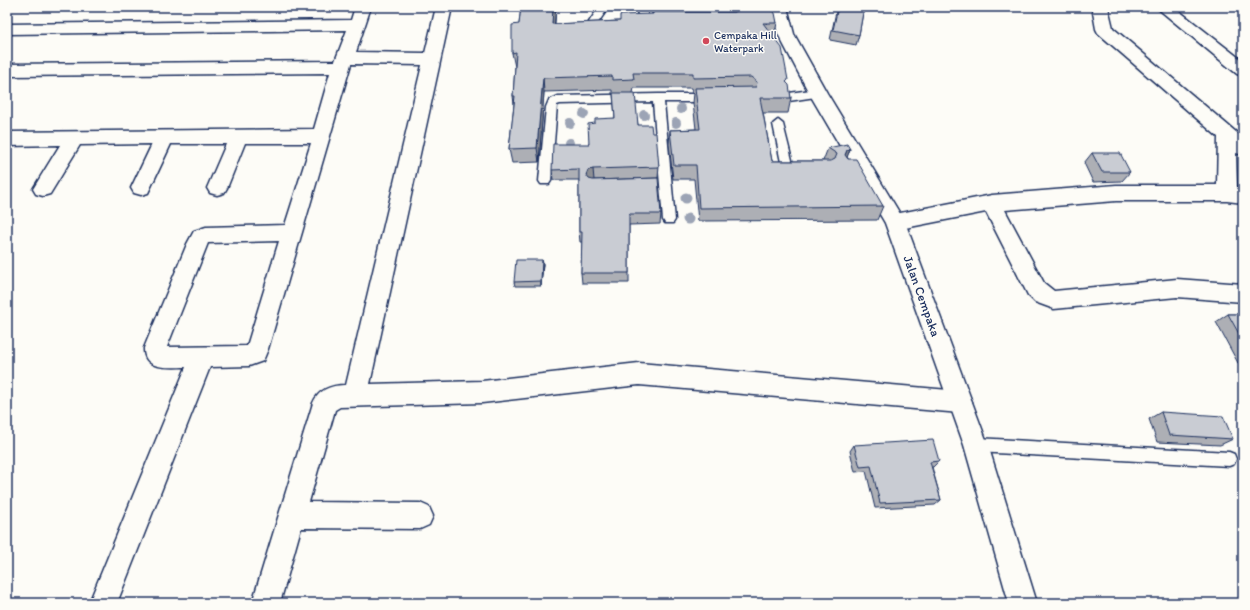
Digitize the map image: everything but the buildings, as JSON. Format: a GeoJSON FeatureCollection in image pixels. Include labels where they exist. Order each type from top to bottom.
{"type":"FeatureCollection","features":[{"type":"Feature","properties":{"kind":"street"},"geometry":{"type":"LineString","coordinates":[[295,226],[206,235],[201,237],[155,348],[155,353],[160,357],[249,356],[254,354],[295,226],[343,63],[363,7]]}},
{"type":"Feature","properties":{"kind":"street"},"geometry":{"type":"LineString","coordinates":[[356,394],[444,7]]}},
{"type":"Feature","properties":{"kind":"street"},"geometry":{"type":"LineString","coordinates":[[1100,7],[1104,29],[1107,32],[1227,136],[1243,148]]}},
{"type":"Feature","properties":{"kind":"street"},"geometry":{"type":"LineString","coordinates":[[1164,7],[1243,70]]}},
{"type":"Feature","properties":{"kind":"street","name":"Jalan Cempaka"},"geometry":{"type":"LineString","coordinates":[[778,18],[855,167],[895,222],[976,445],[1024,603]]}},
{"type":"Feature","properties":{"kind":"street"},"geometry":{"type":"LineString","coordinates":[[7,28],[357,25]]}},
{"type":"Feature","properties":{"kind":"street"},"geometry":{"type":"LineString","coordinates":[[7,70],[343,63],[431,59]]}},
{"type":"Feature","properties":{"kind":"street"},"geometry":{"type":"LineString","coordinates":[[8,141],[74,138],[322,136]]}},
{"type":"Feature","properties":{"kind":"street"},"geometry":{"type":"LineString","coordinates":[[895,222],[992,203],[1116,193],[1235,194],[1227,136]]}},
{"type":"Feature","properties":{"kind":"street"},"geometry":{"type":"LineString","coordinates":[[217,188],[238,137]]}},
{"type":"Feature","properties":{"kind":"street"},"geometry":{"type":"LineString","coordinates":[[43,189],[74,138]]}},
{"type":"Feature","properties":{"kind":"street"},"geometry":{"type":"LineString","coordinates":[[141,188],[164,138]]}},
{"type":"Feature","properties":{"kind":"street"},"geometry":{"type":"LineString","coordinates":[[992,203],[1036,289],[1043,296],[1054,300],[1176,288],[1243,294]]}},
{"type":"Feature","properties":{"kind":"street"},"geometry":{"type":"LineString","coordinates":[[103,603],[202,357]]}},
{"type":"Feature","properties":{"kind":"street"},"geometry":{"type":"LineString","coordinates":[[266,603],[325,403],[336,396],[356,394],[482,392],[639,374],[960,402]]}},
{"type":"Feature","properties":{"kind":"street"},"geometry":{"type":"LineString","coordinates":[[291,515],[420,516]]}},
{"type":"Feature","properties":{"kind":"lane"},"geometry":{"type":"LineString","coordinates":[[592,25],[604,7]]}},
{"type":"Feature","properties":{"kind":"lane"},"geometry":{"type":"LineString","coordinates":[[641,7],[642,16],[645,20],[649,22],[664,22]]}},
{"type":"Feature","properties":{"kind":"lane"},"geometry":{"type":"LineString","coordinates":[[789,97],[818,93]]}},
{"type":"Feature","properties":{"kind":"lane"},"geometry":{"type":"LineString","coordinates":[[658,98],[661,183],[669,220]]}},
{"type":"Feature","properties":{"kind":"lane"},"geometry":{"type":"LineString","coordinates":[[545,181],[553,103],[558,100],[718,98]]}},
{"type":"Feature","properties":{"kind":"lane"},"geometry":{"type":"LineString","coordinates":[[778,124],[788,167],[811,169]]}},
{"type":"Feature","properties":{"kind":"lane"},"geometry":{"type":"LineString","coordinates":[[976,445],[1229,460]]}},
{"type":"Feature","properties":{"kind":"place","name":"Cempaka Hill Waterpark"},"geometry":{"type":"Point","coordinates":[706,41]}}]}
